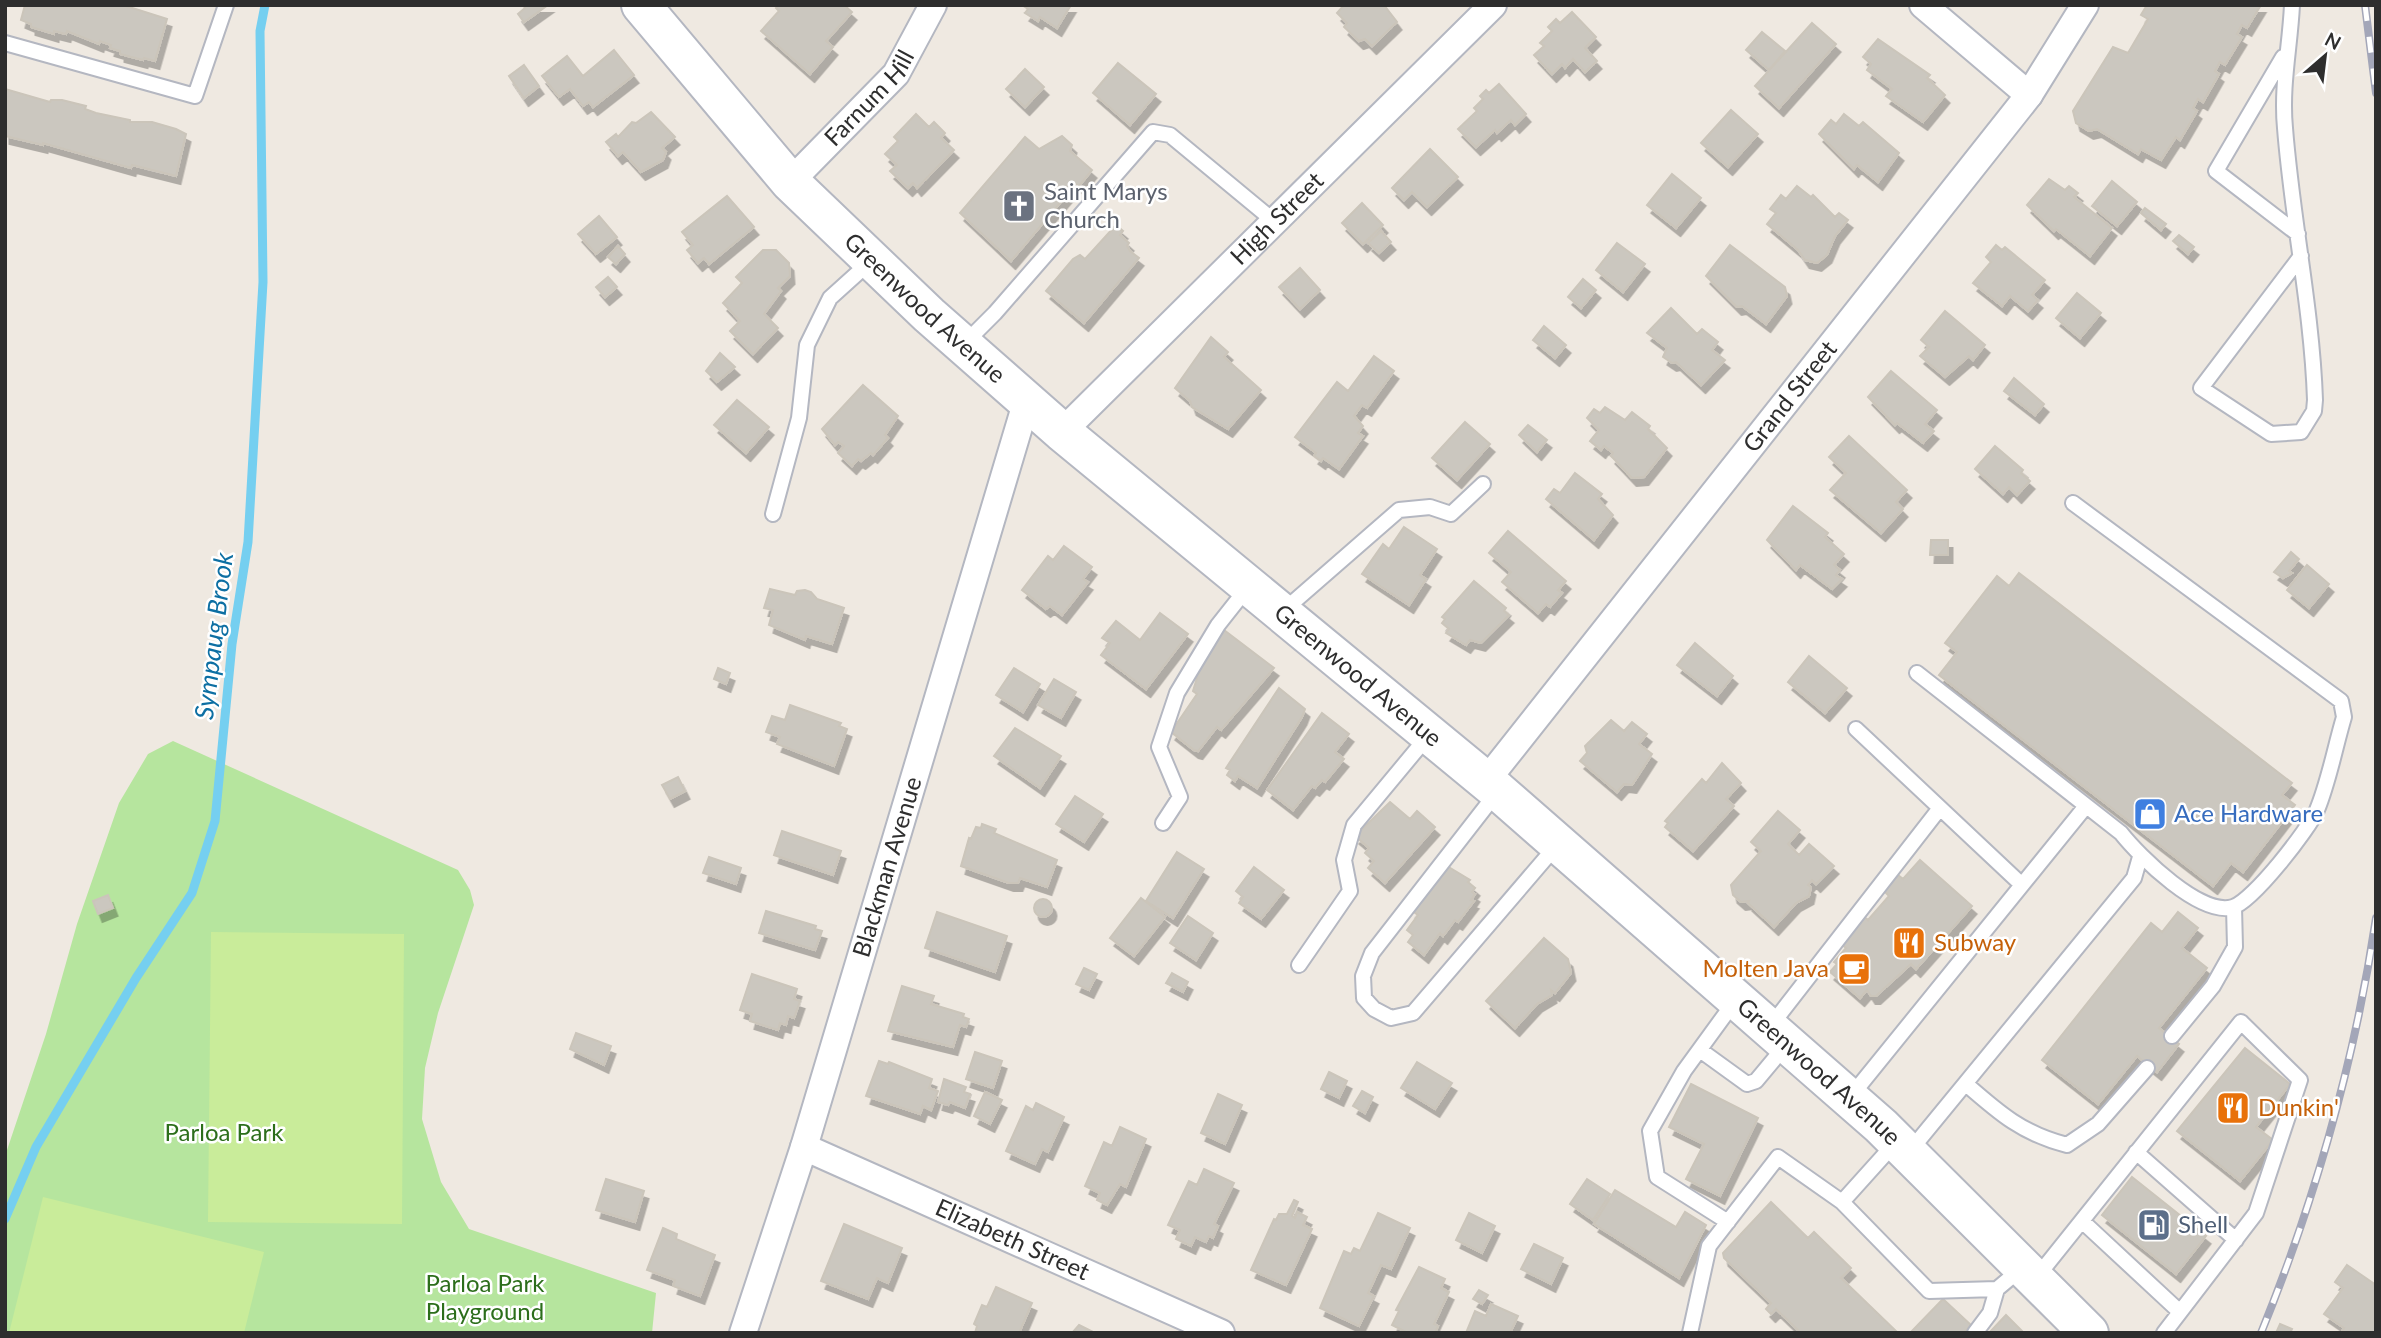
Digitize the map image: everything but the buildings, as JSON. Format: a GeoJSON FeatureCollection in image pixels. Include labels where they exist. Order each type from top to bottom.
{"type":"FeatureCollection","features":[{"type":"Feature","properties":{"kind":"main road","name":"Greenwood Avenue"},"geometry":{"type":"LineString","coordinates":[[641,5],[790,182],[963,345],[1062,432],[1492,786],[1849,1098],[1902,1147],[2019,1278],[2089,1333]]}},
{"type":"Feature","properties":{"kind":"street","name":"Farnum Hill"},"geometry":{"type":"LineString","coordinates":[[790,182],[896,74],[933,5]]}},
{"type":"Feature","properties":{"kind":"street","name":"High Street"},"geometry":{"type":"LineString","coordinates":[[1062,432],[1493,5]]}},
{"type":"Feature","properties":{"kind":"street"},"geometry":{"type":"LineString","coordinates":[[1923,5],[2029,95]]}},
{"type":"Feature","properties":{"kind":"street","name":"Grand Street"},"geometry":{"type":"LineString","coordinates":[[1492,786],[2029,95],[2085,5]]}},
{"type":"Feature","properties":{"kind":"street","name":"Blackman Avenue"},"geometry":{"type":"LineString","coordinates":[[743,1333],[804,1147],[1027,400]]}},
{"type":"Feature","properties":{"kind":"street","name":"Elizabeth Street"},"geometry":{"type":"LineString","coordinates":[[804,1147],[1221,1333]]}},
{"type":"Feature","properties":{"kind":"lane"},"geometry":{"type":"LineString","coordinates":[[5,43],[195,96],[226,5]]}},
{"type":"Feature","properties":{"kind":"lane"},"geometry":{"type":"LineString","coordinates":[[2292,5],[2286,52],[2284,127],[2301,256],[2315,379],[2314,411],[2301,432],[2271,434],[2201,388],[2301,256]]}},
{"type":"Feature","properties":{"kind":"lane"},"geometry":{"type":"LineString","coordinates":[[2286,52],[2216,171],[2298,234]]}},
{"type":"Feature","properties":{"kind":"lane"},"geometry":{"type":"LineString","coordinates":[[963,345],[995,313],[1153,132],[1170,135],[1275,222]]}},
{"type":"Feature","properties":{"kind":"lane"},"geometry":{"type":"LineString","coordinates":[[773,514],[799,418],[807,345],[830,298],[872,260]]}},
{"type":"Feature","properties":{"kind":"lane"},"geometry":{"type":"LineString","coordinates":[[1281,612],[1399,510],[1430,507],[1451,514],[1483,484]]}},
{"type":"Feature","properties":{"kind":"lane"},"geometry":{"type":"LineString","coordinates":[[1917,673],[2121,833],[2140,857],[2208,907],[2234,907],[2260,887],[2317,812],[2344,717],[2341,701],[2073,503]]}},
{"type":"Feature","properties":{"kind":"lane"},"geometry":{"type":"LineString","coordinates":[[1163,823],[1180,797],[1159,747],[1177,693],[1218,625],[1249,585]]}},
{"type":"Feature","properties":{"kind":"lane"},"geometry":{"type":"LineString","coordinates":[[1856,729],[2022,886]]}},
{"type":"Feature","properties":{"kind":"lane"},"geometry":{"type":"LineString","coordinates":[[1300,965],[1350,891],[1344,860],[1354,825],[1429,734]]}},
{"type":"Feature","properties":{"kind":"lane"},"geometry":{"type":"LineString","coordinates":[[1492,786],[1372,953],[1363,976],[1364,998],[1374,1009],[1391,1018],[1413,1013],[1558,844]]}},
{"type":"Feature","properties":{"kind":"lane"},"geometry":{"type":"LineString","coordinates":[[1849,1098],[2086,806]]}},
{"type":"Feature","properties":{"kind":"lane"},"geometry":{"type":"LineString","coordinates":[[1700,1050],[1747,1084],[1756,1081],[1778,1036],[1940,808]]}},
{"type":"Feature","properties":{"kind":"lane"},"geometry":{"type":"LineString","coordinates":[[1842,1202],[1966,1084],[2134,878],[2140,857]]}},
{"type":"Feature","properties":{"kind":"lane"},"geometry":{"type":"LineString","coordinates":[[2172,1037],[2214,986],[2235,947],[2234,907]]}},
{"type":"Feature","properties":{"kind":"lane"},"geometry":{"type":"LineString","coordinates":[[1728,1222],[1657,1177],[1650,1131],[1700,1050],[1736,1000]]}},
{"type":"Feature","properties":{"kind":"lane"},"geometry":{"type":"LineString","coordinates":[[1975,1333],[2019,1278],[2081,1221],[2241,1022],[2300,1080],[2256,1213],[2164,1333]]}},
{"type":"Feature","properties":{"kind":"lane"},"geometry":{"type":"LineString","coordinates":[[1966,1084],[2000,1114],[2038,1138],[2067,1145],[2098,1124],[2147,1068]]}},
{"type":"Feature","properties":{"kind":"lane"},"geometry":{"type":"LineString","coordinates":[[2136,1152],[2236,1240]]}},
{"type":"Feature","properties":{"kind":"lane"},"geometry":{"type":"LineString","coordinates":[[1690,1333],[1709,1246],[1778,1157],[1842,1202],[1929,1291],[2019,1278]]}},
{"type":"Feature","properties":{"kind":"lane"},"geometry":{"type":"LineString","coordinates":[[2081,1221],[2180,1311]]}},
{"type":"Feature","properties":{"kind":"green space","name":"Parloa Park"},"geometry":{"type":"Polygon","coordinates":[[[173,741],[458,870],[470,890],[474,905],[438,1013],[425,1068],[422,1119],[441,1182],[469,1229],[656,1293],[652,1333],[5,1333],[5,1156],[46,1034],[77,924],[119,803],[148,754],[173,741]]]}},
{"type":"Feature","properties":{"kind":"green space"},"geometry":{"type":"Polygon","coordinates":[[[211,932],[404,934],[402,1224],[208,1222],[211,932]]]}},
{"type":"Feature","properties":{"kind":"green space"},"geometry":{"type":"Polygon","coordinates":[[[43,1197],[264,1252],[244,1333],[9,1333],[43,1197]]]}},
{"type":"Feature","properties":{"kind":"waterway","name":"Sympaug Brook"},"geometry":{"type":"LineString","coordinates":[[5,1219],[36,1147],[136,978],[192,893],[215,821],[232,644],[248,542],[263,282],[260,31],[265,5]]}},
{"type":"Feature","properties":{"kind":"railway"},"geometry":{"type":"LineString","coordinates":[[2365,5],[2376,93]]}},
{"type":"Feature","properties":{"kind":"railway"},"geometry":{"type":"LineString","coordinates":[[2261,1333],[2299,1232],[2331,1129],[2357,1024],[2376,918]]}},
{"type":"Feature","properties":{"kind":"place","name":"Saint Marys Church"},"geometry":{"type":"Point","coordinates":[1019,206]}},
{"type":"Feature","properties":{"kind":"place","name":"Ace Hardware"},"geometry":{"type":"Point","coordinates":[2150,814]}},
{"type":"Feature","properties":{"kind":"place","name":"Subway"},"geometry":{"type":"Point","coordinates":[1909,943]}},
{"type":"Feature","properties":{"kind":"place","name":"Molten Java"},"geometry":{"type":"Point","coordinates":[1854,969]}},
{"type":"Feature","properties":{"kind":"place","name":"Dunkin'"},"geometry":{"type":"Point","coordinates":[2233,1108]}},
{"type":"Feature","properties":{"kind":"place","name":"Shell"},"geometry":{"type":"Point","coordinates":[2154,1225]}},
{"type":"Feature","properties":{"kind":"park label","name":"Parloa Park Playground"},"geometry":{"type":"Point","coordinates":[485,1298]}}]}
